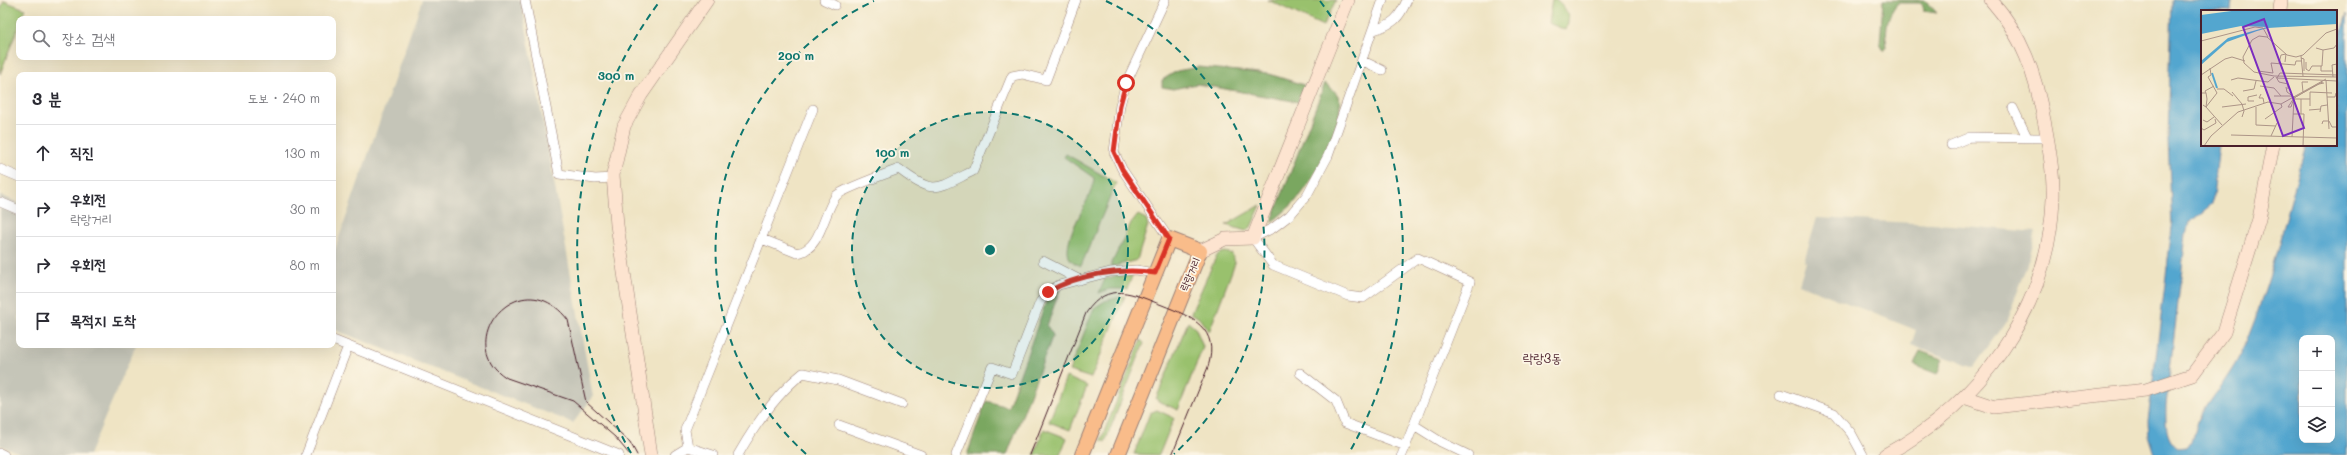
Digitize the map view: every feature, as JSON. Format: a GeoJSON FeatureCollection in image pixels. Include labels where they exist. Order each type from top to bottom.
{"type":"FeatureCollection","features":[{"type":"Feature","properties":{"kind":"main road"},"geometry":{"type":"LineString","coordinates":[[651,455],[617,225],[613,178],[616,156],[624,126],[640,96],[707,0]]}},
{"type":"Feature","properties":{"kind":"main road"},"geometry":{"type":"LineString","coordinates":[[1200,251],[1225,239],[1253,238],[1348,0]]}},
{"type":"Feature","properties":{"kind":"main road"},"geometry":{"type":"LineString","coordinates":[[1885,455],[1912,440],[1964,397],[1987,373],[2008,344],[2025,312],[2039,276],[2050,239],[2053,197],[2048,138],[2032,66],[2021,45],[1991,0]]}},
{"type":"Feature","properties":{"kind":"main road"},"geometry":{"type":"LineString","coordinates":[[2280,10],[2281,0]]}},
{"type":"Feature","properties":{"kind":"main road"},"geometry":{"type":"LineString","coordinates":[[1964,397],[1994,407],[2146,390],[2192,375],[2224,332],[2259,219],[2273,146]]}},
{"type":"Feature","properties":{"kind":"main road"},"geometry":{"type":"LineString","coordinates":[[1082,455],[1169,239]]}},
{"type":"Feature","properties":{"kind":"main road","name":"락랑거리"},"geometry":{"type":"LineString","coordinates":[[1118,455],[1200,251],[1169,239]]}},
{"type":"Feature","properties":{"kind":"street"},"geometry":{"type":"LineString","coordinates":[[525,0],[556,175],[596,179],[613,178]]}},
{"type":"Feature","properties":{"kind":"street"},"geometry":{"type":"LineString","coordinates":[[824,0],[835,5]]}},
{"type":"Feature","properties":{"kind":"street"},"geometry":{"type":"LineString","coordinates":[[762,239],[797,253],[804,252],[814,243],[826,213],[837,195],[899,169],[918,184],[937,188],[973,171],[1012,76],[1022,74],[1046,80],[1076,0]]}},
{"type":"Feature","properties":{"kind":"street"},"geometry":{"type":"LineString","coordinates":[[1165,0],[1126,83],[1120,105],[1114,152],[1122,169],[1169,239]]}},
{"type":"Feature","properties":{"kind":"street"},"geometry":{"type":"LineString","coordinates":[[1383,0],[1374,30],[1328,156],[1308,195],[1285,219],[1273,228],[1253,238],[1273,265],[1348,296],[1364,298],[1418,258],[1470,282],[1402,455]]}},
{"type":"Feature","properties":{"kind":"street"},"geometry":{"type":"LineString","coordinates":[[1374,30],[1391,25],[1402,11],[1407,0]]}},
{"type":"Feature","properties":{"kind":"street"},"geometry":{"type":"LineString","coordinates":[[1363,61],[1382,70]]}},
{"type":"Feature","properties":{"kind":"street"},"geometry":{"type":"LineString","coordinates":[[688,448],[685,430],[813,108]]}},
{"type":"Feature","properties":{"kind":"street"},"geometry":{"type":"LineString","coordinates":[[2012,108],[2028,137]]}},
{"type":"Feature","properties":{"kind":"street"},"geometry":{"type":"LineString","coordinates":[[1951,145],[1970,137],[2048,138]]}},
{"type":"Feature","properties":{"kind":"street"},"geometry":{"type":"LineString","coordinates":[[0,169],[16,176]]}},
{"type":"Feature","properties":{"kind":"street"},"geometry":{"type":"LineString","coordinates":[[0,202],[16,209]]}},
{"type":"Feature","properties":{"kind":"street"},"geometry":{"type":"LineString","coordinates":[[1043,261],[1080,280]]}},
{"type":"Feature","properties":{"kind":"street"},"geometry":{"type":"LineString","coordinates":[[956,455],[992,367],[1012,374],[1040,302],[1048,292],[1059,285],[1110,272],[1136,270],[1155,273]]}},
{"type":"Feature","properties":{"kind":"street"},"geometry":{"type":"LineString","coordinates":[[336,341],[619,455]]}},
{"type":"Feature","properties":{"kind":"street"},"geometry":{"type":"LineString","coordinates":[[306,455],[348,346]]}},
{"type":"Feature","properties":{"kind":"street"},"geometry":{"type":"LineString","coordinates":[[738,455],[749,436],[787,385],[803,373],[838,380],[902,404]]}},
{"type":"Feature","properties":{"kind":"street"},"geometry":{"type":"LineString","coordinates":[[1300,373],[1336,401],[1345,423],[1406,446]]}},
{"type":"Feature","properties":{"kind":"street"},"geometry":{"type":"LineString","coordinates":[[1781,394],[1834,413],[1847,427],[1863,455]]}},
{"type":"Feature","properties":{"kind":"street"},"geometry":{"type":"LineString","coordinates":[[1414,425],[1441,442],[1468,455]]}},
{"type":"Feature","properties":{"kind":"street"},"geometry":{"type":"LineString","coordinates":[[840,426],[921,455]]}},
{"type":"Feature","properties":{"kind":"street"},"geometry":{"type":"LineString","coordinates":[[675,455],[688,448],[713,455]]}},
{"type":"Feature","properties":{"kind":"street"},"geometry":{"type":"LineString","coordinates":[[0,454],[4,455]]}},
{"type":"Feature","properties":{"kind":"shaded area"},"geometry":{"type":"Polygon","coordinates":[[[422,0],[521,0],[593,397],[573,423],[336,330],[336,246],[422,0]]]}},
{"type":"Feature","properties":{"kind":"shaded area"},"geometry":{"type":"Polygon","coordinates":[[[0,195],[16,202],[16,348],[135,348],[89,455],[24,455],[0,445],[0,195]]]}},
{"type":"Feature","properties":{"kind":"shaded area"},"geometry":{"type":"Polygon","coordinates":[[[1817,218],[1951,225],[2036,232],[2027,267],[2006,322],[1975,367],[1911,345],[1916,330],[1799,284],[1806,261],[1804,261],[1817,218]]]}},
{"type":"Feature","properties":{"kind":"green space"},"geometry":{"type":"Polygon","coordinates":[[[1268,0],[1336,0],[1323,26],[1268,0]]]}},
{"type":"Feature","properties":{"kind":"green space"},"geometry":{"type":"Polygon","coordinates":[[[1552,0],[1557,0],[1566,10],[1568,21],[1566,30],[1548,23],[1552,0]]]}},
{"type":"Feature","properties":{"kind":"green space"},"geometry":{"type":"Polygon","coordinates":[[[1883,0],[1925,0],[1937,13],[1923,11],[1923,6],[1919,3],[1898,3],[1891,12],[1889,18],[1886,35],[1887,47],[1884,51],[1880,44],[1883,0]]]}},
{"type":"Feature","properties":{"kind":"green space"},"geometry":{"type":"Polygon","coordinates":[[[4,1],[25,9],[22,16],[16,16],[16,33],[0,74],[0,11],[4,1]]]}},
{"type":"Feature","properties":{"kind":"green space"},"geometry":{"type":"Polygon","coordinates":[[[1198,67],[1269,74],[1304,85],[1298,102],[1197,84],[1173,89],[1162,87],[1162,80],[1177,71],[1198,67]]]}},
{"type":"Feature","properties":{"kind":"green space"},"geometry":{"type":"Polygon","coordinates":[[[1325,83],[1338,96],[1340,106],[1339,118],[1335,132],[1321,162],[1306,188],[1294,203],[1271,223],[1325,83]]]}},
{"type":"Feature","properties":{"kind":"green space"},"geometry":{"type":"Polygon","coordinates":[[[1066,154],[1116,183],[1081,266],[1074,263],[1070,259],[1068,248],[1074,228],[1089,197],[1094,178],[1064,157],[1066,154]]]}},
{"type":"Feature","properties":{"kind":"green space"},"geometry":{"type":"Polygon","coordinates":[[[1261,205],[1251,227],[1246,231],[1226,225],[1261,205]]]}},
{"type":"Feature","properties":{"kind":"green space"},"geometry":{"type":"Polygon","coordinates":[[[1138,215],[1146,219],[1148,225],[1137,260],[1110,267],[1130,225],[1138,215]]]}},
{"type":"Feature","properties":{"kind":"green space"},"geometry":{"type":"Polygon","coordinates":[[[1226,252],[1232,254],[1235,263],[1209,332],[1199,318],[1191,313],[1216,257],[1220,253],[1226,252]]]}},
{"type":"Feature","properties":{"kind":"green space"},"geometry":{"type":"Polygon","coordinates":[[[1126,273],[1133,274],[1127,289],[1110,289],[1099,293],[1105,279],[1126,273]]]}},
{"type":"Feature","properties":{"kind":"green space"},"geometry":{"type":"Polygon","coordinates":[[[1060,289],[1047,326],[1053,335],[1007,455],[967,455],[986,401],[1008,407],[1047,299],[1060,289]]]}},
{"type":"Feature","properties":{"kind":"green space"},"geometry":{"type":"Polygon","coordinates":[[[1125,296],[1091,378],[1069,371],[1094,308],[1105,301],[1125,296]]]}},
{"type":"Feature","properties":{"kind":"green space"},"geometry":{"type":"Polygon","coordinates":[[[1188,322],[1196,329],[1203,347],[1178,410],[1156,399],[1188,322]]]}},
{"type":"Feature","properties":{"kind":"green space"},"geometry":{"type":"Polygon","coordinates":[[[1141,340],[1144,343],[1105,442],[1101,440],[1141,340]]]}},
{"type":"Feature","properties":{"kind":"green space"},"geometry":{"type":"Polygon","coordinates":[[[1920,351],[1943,359],[1937,374],[1914,365],[1920,351]]]}},
{"type":"Feature","properties":{"kind":"green space"},"geometry":{"type":"Polygon","coordinates":[[[1066,377],[1087,386],[1070,430],[1049,422],[1066,377]]]}},
{"type":"Feature","properties":{"kind":"green space"},"geometry":{"type":"Polygon","coordinates":[[[1157,410],[1174,418],[1159,455],[1134,454],[1150,413],[1157,410]]]}},
{"type":"Feature","properties":{"kind":"green space"},"geometry":{"type":"Polygon","coordinates":[[[1044,429],[1067,438],[1060,455],[1034,455],[1044,429]]]}},
{"type":"Feature","properties":{"kind":"water"},"geometry":{"type":"Polygon","coordinates":[[[2172,0],[2232,0],[2231,10],[2201,10],[2201,146],[2219,146],[2212,204],[2189,223],[2186,234],[2166,405],[2166,423],[2168,434],[2170,440],[2178,448],[2187,447],[2189,444],[2197,422],[2235,365],[2245,345],[2271,271],[2306,146],[2337,146],[2337,45],[2347,14],[2347,455],[2155,455],[2149,436],[2148,421],[2172,227],[2168,140],[2172,0]]]}},
{"type":"Feature","properties":{"kind":"tram line"},"geometry":{"type":"LineString","coordinates":[[1030,455],[1086,313],[1094,303],[1103,296],[1121,292],[1141,297],[1184,314],[1201,326],[1207,333],[1211,354],[1208,367],[1172,455]]}},
{"type":"Feature","properties":{"kind":"tram line"},"geometry":{"type":"LineString","coordinates":[[630,455],[615,437],[573,401],[507,378],[491,363],[486,345],[489,328],[498,313],[513,302],[531,298],[550,303],[568,320],[586,402],[630,442],[637,455]]}},
{"type":"Feature","properties":{"kind":"district","name":"락랑3동"},"geometry":{"type":"Point","coordinates":[1542,358]}},
{"type":"Feature","properties":{"kind":"route"},"geometry":{"type":"LineString","coordinates":[[1048,292],[1059,285],[1110,272],[1136,270],[1155,273],[1169,239],[1152,211],[1122,169],[1114,152],[1116,124],[1126,83]]}}]}
